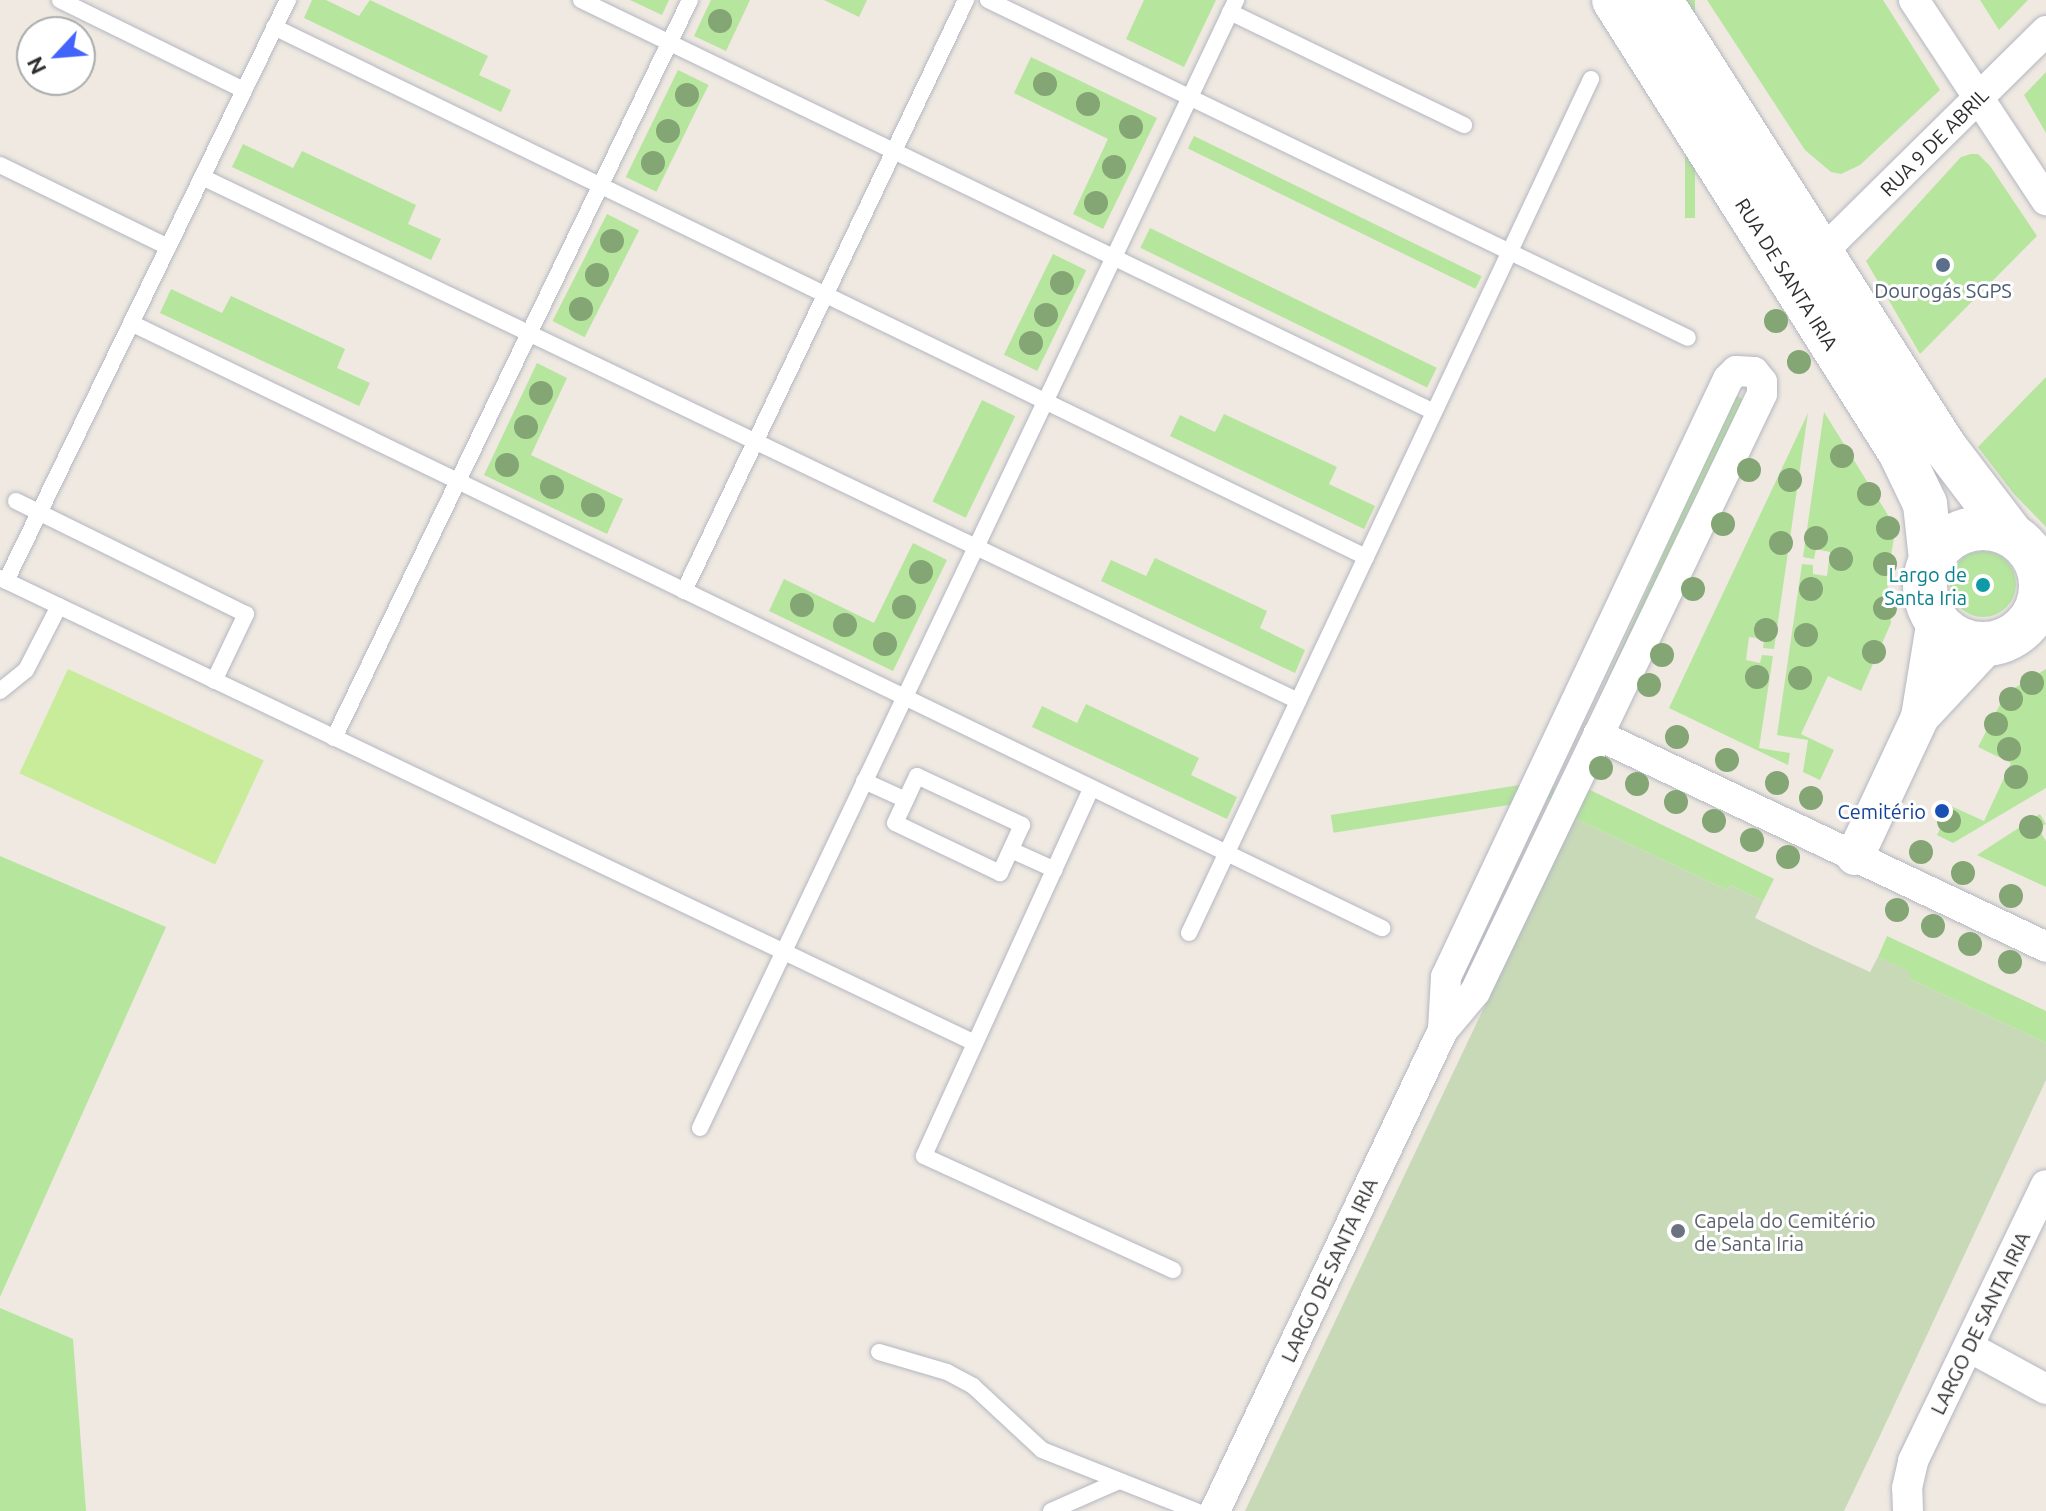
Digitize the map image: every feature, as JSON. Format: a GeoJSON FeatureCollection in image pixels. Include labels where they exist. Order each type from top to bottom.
{"type":"FeatureCollection","features":[{"type":"Feature","properties":{"kind":"main road","name":"RUA DE SANTA IRIA"},"geometry":{"type":"LineString","coordinates":[[1614,0],[1900,452],[1925,504],[1931,559]]}},
{"type":"Feature","properties":{"kind":"main road","name":"RUA DE SANTA IRIA"},"geometry":{"type":"LineString","coordinates":[[1660,0],[1954,462],[2028,548]]}},
{"type":"Feature","properties":{"kind":"main road"},"geometry":{"type":"LineString","coordinates":[[1975,528],[1994,528],[2028,548],[2039,574],[2039,603],[2030,621],[2016,637],[1957,638],[1936,619],[1925,595],[1925,576],[1931,559],[1957,533],[1975,528]]}},
{"type":"Feature","properties":{"kind":"street"},"geometry":{"type":"LineString","coordinates":[[1914,0],[2046,200]]}},
{"type":"Feature","properties":{"kind":"street","name":"RUA 9 DE ABRIL"},"geometry":{"type":"LineString","coordinates":[[1821,253],[2046,31]]}},
{"type":"Feature","properties":{"kind":"street","name":"LARGO DE SANTA IRIA"},"geometry":{"type":"LineString","coordinates":[[1215,1511],[1443,1030],[1475,992],[1762,394],[1762,382],[1754,372],[1742,370],[1732,374],[1701,436],[1446,977],[1443,1030]]}},
{"type":"Feature","properties":{"kind":"street"},"geometry":{"type":"LineString","coordinates":[[1855,856],[1920,717],[1936,619]]}},
{"type":"Feature","properties":{"kind":"street"},"geometry":{"type":"LineString","coordinates":[[1920,717],[2016,637]]}},
{"type":"Feature","properties":{"kind":"street"},"geometry":{"type":"LineString","coordinates":[[1598,735],[2046,947]]}},
{"type":"Feature","properties":{"kind":"street","name":"LARGO DE SANTA IRIA"},"geometry":{"type":"LineString","coordinates":[[1908,1511],[1907,1488],[1913,1461],[2046,1185]]}},
{"type":"Feature","properties":{"kind":"street"},"geometry":{"type":"LineString","coordinates":[[1969,1347],[2046,1389]]}},
{"type":"Feature","properties":{"kind":"lane"},"geometry":{"type":"LineString","coordinates":[[60,0],[244,90]]}},
{"type":"Feature","properties":{"kind":"lane"},"geometry":{"type":"LineString","coordinates":[[288,0],[39,512],[3,579],[975,1043]]}},
{"type":"Feature","properties":{"kind":"lane"},"geometry":{"type":"LineString","coordinates":[[581,0],[1434,412]]}},
{"type":"Feature","properties":{"kind":"lane"},"geometry":{"type":"LineString","coordinates":[[334,738],[690,0]]}},
{"type":"Feature","properties":{"kind":"lane"},"geometry":{"type":"LineString","coordinates":[[684,591],[966,0]]}},
{"type":"Feature","properties":{"kind":"lane"},"geometry":{"type":"LineString","coordinates":[[988,0],[1688,338]]}},
{"type":"Feature","properties":{"kind":"lane"},"geometry":{"type":"LineString","coordinates":[[700,1128],[1233,6],[1464,125]]}},
{"type":"Feature","properties":{"kind":"lane"},"geometry":{"type":"LineString","coordinates":[[274,27],[1366,557]]}},
{"type":"Feature","properties":{"kind":"lane"},"geometry":{"type":"LineString","coordinates":[[1189,933],[1591,79]]}},
{"type":"Feature","properties":{"kind":"lane"},"geometry":{"type":"LineString","coordinates":[[0,165],[168,247]]}},
{"type":"Feature","properties":{"kind":"lane"},"geometry":{"type":"LineString","coordinates":[[202,177],[1298,701]]}},
{"type":"Feature","properties":{"kind":"lane"},"geometry":{"type":"LineString","coordinates":[[131,323],[1382,928]]}},
{"type":"Feature","properties":{"kind":"lane"},"geometry":{"type":"LineString","coordinates":[[16,501],[246,614],[214,681]]}},
{"type":"Feature","properties":{"kind":"lane"},"geometry":{"type":"LineString","coordinates":[[0,691],[26,670],[59,606]]}},
{"type":"Feature","properties":{"kind":"lane"},"geometry":{"type":"LineString","coordinates":[[917,776],[1022,825],[1000,873],[895,823],[906,800],[917,776]]}},
{"type":"Feature","properties":{"kind":"lane"},"geometry":{"type":"LineString","coordinates":[[864,781],[906,800]]}},
{"type":"Feature","properties":{"kind":"lane"},"geometry":{"type":"LineString","coordinates":[[1091,789],[924,1156],[1173,1270]]}},
{"type":"Feature","properties":{"kind":"lane"},"geometry":{"type":"LineString","coordinates":[[1011,850],[1055,870]]}},
{"type":"Feature","properties":{"kind":"lane"},"geometry":{"type":"LineString","coordinates":[[879,1352],[947,1372],[973,1386],[1042,1450],[1196,1511]]}},
{"type":"Feature","properties":{"kind":"lane"},"geometry":{"type":"LineString","coordinates":[[1889,1511],[1913,1461]]}},
{"type":"Feature","properties":{"kind":"lane"},"geometry":{"type":"LineString","coordinates":[[1051,1511],[1119,1481]]}},
{"type":"Feature","properties":{"kind":"green space"},"geometry":{"type":"Polygon","coordinates":[[[312,0],[326,0],[359,16],[370,0],[488,56],[479,75],[511,90],[501,112],[304,18],[312,0]]]}},
{"type":"Feature","properties":{"kind":"green space"},"geometry":{"type":"Polygon","coordinates":[[[630,0],[669,0],[662,15],[630,0]]]}},
{"type":"Feature","properties":{"kind":"green space"},"geometry":{"type":"Polygon","coordinates":[[[711,0],[750,0],[726,51],[694,36],[711,0]]]}},
{"type":"Feature","properties":{"kind":"green space"},"geometry":{"type":"Polygon","coordinates":[[[824,0],[867,0],[859,17],[824,0]]]}},
{"type":"Feature","properties":{"kind":"green space"},"geometry":{"type":"Polygon","coordinates":[[[1144,0],[1216,0],[1184,67],[1126,39],[1144,0]]]}},
{"type":"Feature","properties":{"kind":"green space"},"geometry":{"type":"Polygon","coordinates":[[[1685,0],[1695,0],[1695,218],[1685,218],[1685,0]]]}},
{"type":"Feature","properties":{"kind":"green space"},"geometry":{"type":"Polygon","coordinates":[[[1707,0],[1883,0],[1940,90],[1860,165],[1841,174],[1831,172],[1805,150],[1707,0]]]}},
{"type":"Feature","properties":{"kind":"green space"},"geometry":{"type":"Polygon","coordinates":[[[1980,0],[2028,0],[1999,30],[1980,0]]]}},
{"type":"Feature","properties":{"kind":"green space"},"geometry":{"type":"Polygon","coordinates":[[[1031,57],[1157,118],[1103,229],[1073,214],[1108,139],[1014,93],[1031,57]]]}},
{"type":"Feature","properties":{"kind":"green space"},"geometry":{"type":"Polygon","coordinates":[[[678,70],[709,85],[656,192],[626,177],[678,70]]]}},
{"type":"Feature","properties":{"kind":"green space"},"geometry":{"type":"Polygon","coordinates":[[[2046,72],[2046,133],[2024,95],[2046,72]]]}},
{"type":"Feature","properties":{"kind":"green space"},"geometry":{"type":"Polygon","coordinates":[[[1194,136],[1482,276],[1475,289],[1188,149],[1194,136]]]}},
{"type":"Feature","properties":{"kind":"green space"},"geometry":{"type":"Polygon","coordinates":[[[243,144],[293,168],[302,151],[416,205],[408,224],[441,239],[431,260],[232,167],[243,144]]]}},
{"type":"Feature","properties":{"kind":"green space"},"geometry":{"type":"Polygon","coordinates":[[[1978,154],[1990,166],[2037,236],[1920,354],[1866,261],[1961,157],[1978,154]]]}},
{"type":"Feature","properties":{"kind":"green space"},"geometry":{"type":"Polygon","coordinates":[[[607,214],[639,230],[585,337],[553,321],[607,214]]]}},
{"type":"Feature","properties":{"kind":"green space"},"geometry":{"type":"Polygon","coordinates":[[[1150,228],[1437,368],[1427,388],[1140,248],[1150,228]]]}},
{"type":"Feature","properties":{"kind":"green space"},"geometry":{"type":"Polygon","coordinates":[[[1053,254],[1086,270],[1037,371],[1004,355],[1053,254]]]}},
{"type":"Feature","properties":{"kind":"green space"},"geometry":{"type":"Polygon","coordinates":[[[171,289],[222,313],[231,296],[345,349],[337,368],[370,383],[359,406],[160,313],[171,289]]]}},
{"type":"Feature","properties":{"kind":"green space"},"geometry":{"type":"Polygon","coordinates":[[[537,363],[567,378],[531,455],[623,499],[607,534],[484,475],[537,363]]]}},
{"type":"Feature","properties":{"kind":"green space"},"geometry":{"type":"Polygon","coordinates":[[[2046,377],[2046,527],[2014,494],[1978,447],[2046,377]]]}},
{"type":"Feature","properties":{"kind":"green space"},"geometry":{"type":"Polygon","coordinates":[[[1734,395],[1745,400],[1602,721],[1591,717],[1734,395]]]}},
{"type":"Feature","properties":{"kind":"green space"},"geometry":{"type":"Polygon","coordinates":[[[982,400],[1015,416],[966,518],[932,502],[982,400]]]}},
{"type":"Feature","properties":{"kind":"green space"},"geometry":{"type":"Polygon","coordinates":[[[1824,412],[1891,520],[1894,538],[1887,578],[1891,623],[1861,691],[1828,676],[1801,734],[1834,750],[1820,780],[1803,772],[1808,740],[1777,735],[1802,564],[1813,565],[1813,574],[1827,576],[1830,552],[1816,549],[1814,559],[1803,557],[1824,412]]]}},
{"type":"Feature","properties":{"kind":"green space"},"geometry":{"type":"Polygon","coordinates":[[[1808,413],[1774,649],[1763,648],[1764,639],[1749,637],[1746,660],[1760,663],[1762,655],[1773,656],[1759,748],[1790,753],[1788,765],[1669,708],[1808,413]]]}},
{"type":"Feature","properties":{"kind":"green space"},"geometry":{"type":"Polygon","coordinates":[[[1224,414],[1337,467],[1329,484],[1375,506],[1364,529],[1170,436],[1180,415],[1215,432],[1224,414]]]}},
{"type":"Feature","properties":{"kind":"green space"},"geometry":{"type":"Polygon","coordinates":[[[913,543],[947,560],[893,671],[769,611],[784,579],[874,623],[913,543]]]}},
{"type":"Feature","properties":{"kind":"green space"},"geometry":{"type":"Polygon","coordinates":[[[1983,551],[1996,554],[2006,561],[2013,571],[2016,584],[2013,597],[2006,607],[1996,614],[1983,617],[1970,614],[1960,607],[1953,597],[1950,584],[1953,571],[1960,561],[1970,554],[1983,551]]]}},
{"type":"Feature","properties":{"kind":"green space"},"geometry":{"type":"Polygon","coordinates":[[[1155,558],[1267,611],[1260,628],[1305,650],[1295,673],[1101,581],[1111,560],[1146,576],[1155,558]]]}},
{"type":"Feature","properties":{"kind":"green space"},"geometry":{"type":"Polygon","coordinates":[[[68,669],[264,760],[215,865],[19,773],[68,669]]]}},
{"type":"Feature","properties":{"kind":"green space"},"geometry":{"type":"Polygon","coordinates":[[[2046,669],[2046,788],[1953,843],[1937,835],[1951,806],[1984,821],[2011,763],[1978,747],[2006,693],[2046,669]]]}},
{"type":"Feature","properties":{"kind":"green space"},"geometry":{"type":"Polygon","coordinates":[[[1086,704],[1199,758],[1191,775],[1237,797],[1227,819],[1032,727],[1042,706],[1077,723],[1086,704]]]}},
{"type":"Feature","properties":{"kind":"green space"},"geometry":{"type":"Polygon","coordinates":[[[1552,780],[1555,798],[1334,833],[1331,815],[1552,780]]]}},
{"type":"Feature","properties":{"kind":"green space"},"geometry":{"type":"Polygon","coordinates":[[[1588,789],[1774,879],[1763,901],[1730,885],[1727,890],[1574,818],[1588,789]]]}},
{"type":"Feature","properties":{"kind":"green space"},"geometry":{"type":"Polygon","coordinates":[[[2040,814],[2046,824],[2038,828],[2046,841],[2046,887],[1977,855],[2040,814]]]}},
{"type":"Feature","properties":{"kind":"green space"},"geometry":{"type":"Polygon","coordinates":[[[1574,818],[1727,890],[1730,885],[1763,901],[1755,918],[1813,946],[1870,972],[1878,957],[1911,972],[1908,978],[2046,1043],[2046,1080],[1877,1442],[1844,1511],[1245,1511],[1574,818]]]}},
{"type":"Feature","properties":{"kind":"green space"},"geometry":{"type":"Polygon","coordinates":[[[0,856],[166,927],[0,1297],[0,856]]]}},
{"type":"Feature","properties":{"kind":"green space"},"geometry":{"type":"Polygon","coordinates":[[[1887,936],[2046,1011],[2046,1043],[1908,978],[1910,972],[1878,957],[1887,936]]]}},
{"type":"Feature","properties":{"kind":"green space"},"geometry":{"type":"Polygon","coordinates":[[[0,1308],[73,1339],[86,1511],[0,1511],[0,1308]]]}},
{"type":"Feature","properties":{"kind":"place","name":"Dourogás SGPS"},"geometry":{"type":"Point","coordinates":[1943,265]}},
{"type":"Feature","properties":{"kind":"place","name":"Largo de Santa Iria"},"geometry":{"type":"Point","coordinates":[1983,585]}},
{"type":"Feature","properties":{"kind":"place","name":"Cemitério"},"geometry":{"type":"Point","coordinates":[1942,811]}},
{"type":"Feature","properties":{"kind":"place","name":"Capela do Cemitério de Santa Iria"},"geometry":{"type":"Point","coordinates":[1678,1231]}}]}
